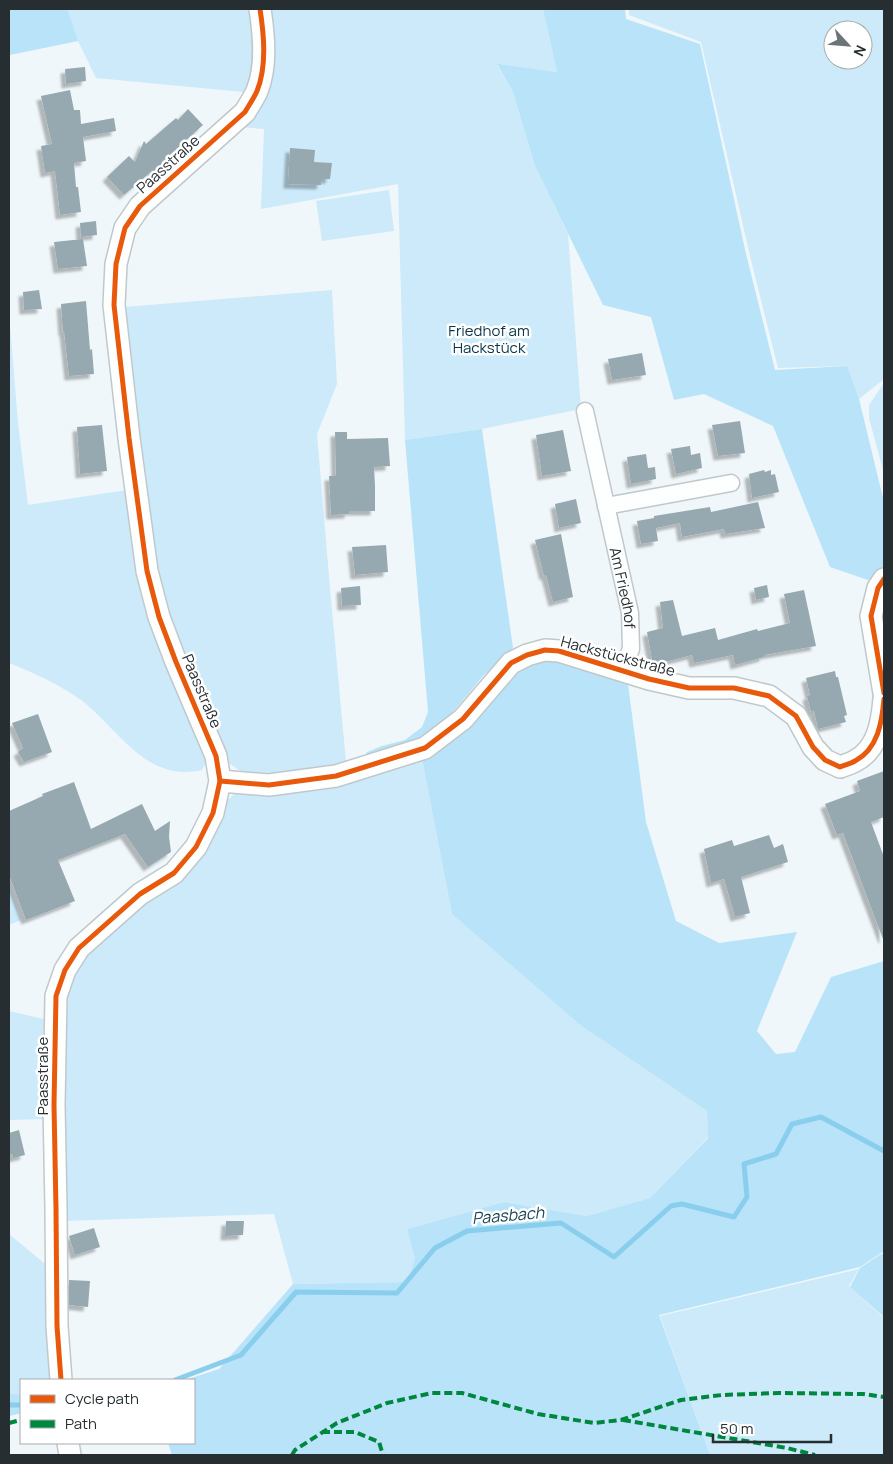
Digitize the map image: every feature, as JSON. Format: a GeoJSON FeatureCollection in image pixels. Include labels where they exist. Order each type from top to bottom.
{"type":"FeatureCollection","features":[{"type":"Feature","properties":{"kind":"street","name":"Paasstraße"},"geometry":{"type":"LineString","coordinates":[[61,1379],[57,1326],[54,1105],[56,996],[65,970],[79,948],[140,894],[174,873],[196,847],[213,813],[220,781],[216,756],[159,617],[147,571],[114,305],[116,264],[125,228],[140,206],[245,112],[257,93],[261,78],[264,49],[260,9]]}},
{"type":"Feature","properties":{"kind":"street","name":"Am Friedhof"},"geometry":{"type":"LineString","coordinates":[[585,410],[630,613],[631,648],[622,670]]}},
{"type":"Feature","properties":{"kind":"street"},"geometry":{"type":"LineString","coordinates":[[606,506],[731,483]]}},
{"type":"Feature","properties":{"kind":"street"},"geometry":{"type":"LineString","coordinates":[[884,579],[878,588],[871,616],[884,693]]}},
{"type":"Feature","properties":{"kind":"street","name":"Hackstückstraße"},"geometry":{"type":"LineString","coordinates":[[220,781],[269,785],[336,776],[425,748],[463,719],[511,664],[527,654],[545,650],[559,651],[649,679],[689,688],[734,688],[769,696],[796,716],[813,748],[824,760],[840,767],[856,761],[874,743],[882,724],[884,699]]}},
{"type":"Feature","properties":{"kind":"green space"},"geometry":{"type":"Polygon","coordinates":[[[9,9],[251,9],[254,35],[254,78],[243,92],[96,78],[78,41],[9,55],[9,9]]]}},
{"type":"Feature","properties":{"kind":"green space","name":"Friedhof am Hackstück"},"geometry":{"type":"Polygon","coordinates":[[[267,9],[543,9],[557,72],[497,65],[513,92],[535,166],[568,234],[581,409],[482,429],[405,440],[398,184],[261,209],[264,129],[239,127],[267,9]]]}},
{"type":"Feature","properties":{"kind":"green space"},"geometry":{"type":"Polygon","coordinates":[[[629,9],[884,9],[884,379],[859,399],[846,366],[778,368],[701,42],[629,15],[629,9]]]}},
{"type":"Feature","properties":{"kind":"green space"},"geometry":{"type":"Polygon","coordinates":[[[389,190],[394,231],[322,241],[316,201],[389,190]]]}},
{"type":"Feature","properties":{"kind":"green space"},"geometry":{"type":"Polygon","coordinates":[[[332,290],[337,384],[317,434],[346,762],[345,766],[279,773],[242,772],[230,764],[222,751],[166,611],[155,563],[134,416],[124,307],[332,290]]]}},
{"type":"Feature","properties":{"kind":"green space"},"geometry":{"type":"Polygon","coordinates":[[[9,313],[18,423],[28,505],[127,490],[132,543],[148,615],[208,759],[202,770],[182,772],[165,769],[149,761],[135,751],[81,700],[46,679],[9,663],[9,313]]]}},
{"type":"Feature","properties":{"kind":"green space"},"geometry":{"type":"Polygon","coordinates":[[[884,383],[884,474],[869,418],[869,405],[884,383]]]}},
{"type":"Feature","properties":{"kind":"green space"},"geometry":{"type":"Polygon","coordinates":[[[422,759],[452,914],[580,1025],[707,1111],[708,1137],[650,1198],[587,1216],[504,1202],[407,1229],[415,1259],[407,1282],[293,1284],[274,1214],[65,1221],[63,998],[82,952],[139,904],[236,792],[422,759]]]}},
{"type":"Feature","properties":{"kind":"green space"},"geometry":{"type":"Polygon","coordinates":[[[9,885],[21,920],[9,925],[9,885]]]}},
{"type":"Feature","properties":{"kind":"green space"},"geometry":{"type":"Polygon","coordinates":[[[9,1011],[44,1019],[47,1119],[9,1120],[9,1011]]]}},
{"type":"Feature","properties":{"kind":"green space"},"geometry":{"type":"Polygon","coordinates":[[[9,1234],[50,1268],[54,1379],[20,1379],[20,1413],[9,1416],[9,1234]]]}},
{"type":"Feature","properties":{"kind":"green space"},"geometry":{"type":"Polygon","coordinates":[[[859,1269],[849,1286],[884,1318],[884,1455],[710,1455],[660,1316],[859,1269]]]}},
{"type":"Feature","properties":{"kind":"shaded area"},"geometry":{"type":"Polygon","coordinates":[[[9,9],[67,9],[78,41],[9,55],[9,9]]]}},
{"type":"Feature","properties":{"kind":"shaded area"},"geometry":{"type":"Polygon","coordinates":[[[543,9],[625,9],[626,19],[700,44],[746,254],[775,370],[847,366],[859,399],[884,502],[884,569],[868,580],[830,567],[773,426],[704,394],[674,400],[651,317],[603,305],[535,166],[513,92],[497,64],[557,72],[543,9]]]}},
{"type":"Feature","properties":{"kind":"shaded area"},"geometry":{"type":"Polygon","coordinates":[[[482,429],[513,648],[483,676],[438,730],[407,746],[361,761],[367,752],[405,740],[422,727],[428,712],[405,440],[482,429]]]}},
{"type":"Feature","properties":{"kind":"shaded area"},"geometry":{"type":"Polygon","coordinates":[[[551,658],[628,684],[646,822],[676,921],[719,943],[797,932],[757,1031],[776,1054],[795,1052],[831,977],[884,961],[884,1252],[860,1267],[659,1315],[710,1455],[172,1455],[168,1444],[195,1444],[195,1379],[188,1379],[219,1369],[293,1284],[407,1282],[415,1259],[407,1229],[504,1202],[587,1216],[650,1198],[708,1138],[707,1111],[580,1025],[452,914],[422,759],[516,668],[551,658]]]}},
{"type":"Feature","properties":{"kind":"shaded area"},"geometry":{"type":"Polygon","coordinates":[[[881,1254],[884,1254],[884,1317],[850,1287],[860,1268],[881,1254]]]}},
{"type":"Feature","properties":{"kind":"shaded area"},"geometry":{"type":"Polygon","coordinates":[[[9,1394],[20,1395],[20,1413],[9,1416],[9,1394]]]}},
{"type":"Feature","properties":{"kind":"building"},"geometry":{"type":"Polygon","coordinates":[[[85,67],[86,81],[66,84],[65,69],[85,67]]]}},
{"type":"Feature","properties":{"kind":"building"},"geometry":{"type":"Polygon","coordinates":[[[70,90],[74,110],[80,110],[81,124],[114,118],[116,131],[83,137],[86,161],[74,163],[81,212],[60,215],[55,171],[45,173],[41,146],[52,144],[41,96],[70,90]]]}},
{"type":"Feature","properties":{"kind":"building"},"geometry":{"type":"Polygon","coordinates":[[[188,109],[203,125],[163,161],[164,163],[154,172],[153,170],[124,195],[107,177],[129,156],[135,162],[144,141],[146,144],[176,118],[178,120],[188,109]]]}},
{"type":"Feature","properties":{"kind":"building"},"geometry":{"type":"Polygon","coordinates":[[[290,148],[315,150],[314,162],[332,163],[330,179],[322,179],[321,185],[288,184],[290,148]]]}},
{"type":"Feature","properties":{"kind":"building"},"geometry":{"type":"Polygon","coordinates":[[[96,221],[97,235],[81,237],[80,223],[96,221]]]}},
{"type":"Feature","properties":{"kind":"building"},"geometry":{"type":"Polygon","coordinates":[[[83,239],[87,266],[58,269],[54,242],[83,239]]]}},
{"type":"Feature","properties":{"kind":"building"},"geometry":{"type":"Polygon","coordinates":[[[39,290],[42,309],[24,310],[23,292],[39,290]]]}},
{"type":"Feature","properties":{"kind":"building"},"geometry":{"type":"Polygon","coordinates":[[[86,301],[94,374],[69,376],[61,304],[86,301]]]}},
{"type":"Feature","properties":{"kind":"building"},"geometry":{"type":"Polygon","coordinates":[[[642,353],[646,375],[612,380],[608,359],[642,353]]]}},
{"type":"Feature","properties":{"kind":"building"},"geometry":{"type":"Polygon","coordinates":[[[740,421],[745,453],[718,456],[712,425],[740,421]]]}},
{"type":"Feature","properties":{"kind":"building"},"geometry":{"type":"Polygon","coordinates":[[[102,425],[107,471],[80,474],[77,427],[102,425]]]}},
{"type":"Feature","properties":{"kind":"building"},"geometry":{"type":"Polygon","coordinates":[[[563,430],[571,471],[542,476],[536,435],[563,430]]]}},
{"type":"Feature","properties":{"kind":"building"},"geometry":{"type":"Polygon","coordinates":[[[335,432],[347,432],[347,439],[388,438],[390,466],[374,467],[375,511],[349,511],[349,514],[331,515],[329,476],[336,476],[335,432]]]}},
{"type":"Feature","properties":{"kind":"building"},"geometry":{"type":"Polygon","coordinates":[[[690,446],[691,455],[700,453],[702,468],[676,474],[671,449],[690,446]]]}},
{"type":"Feature","properties":{"kind":"building"},"geometry":{"type":"Polygon","coordinates":[[[646,454],[648,468],[655,467],[656,479],[631,484],[627,457],[646,454]]]}},
{"type":"Feature","properties":{"kind":"building"},"geometry":{"type":"Polygon","coordinates":[[[764,470],[765,472],[771,470],[771,475],[775,474],[779,492],[752,498],[749,474],[764,470]]]}},
{"type":"Feature","properties":{"kind":"building"},"geometry":{"type":"Polygon","coordinates":[[[576,499],[581,523],[559,528],[555,504],[576,499]]]}},
{"type":"Feature","properties":{"kind":"building"},"geometry":{"type":"Polygon","coordinates":[[[758,502],[765,528],[725,534],[724,529],[682,537],[680,523],[656,528],[658,541],[641,544],[637,521],[654,518],[654,516],[710,507],[711,512],[758,502]]]}},
{"type":"Feature","properties":{"kind":"building"},"geometry":{"type":"Polygon","coordinates":[[[561,534],[573,597],[553,602],[535,540],[561,534]]]}},
{"type":"Feature","properties":{"kind":"building"},"geometry":{"type":"Polygon","coordinates":[[[386,545],[388,572],[355,575],[352,547],[386,545]]]}},
{"type":"Feature","properties":{"kind":"building"},"geometry":{"type":"Polygon","coordinates":[[[767,585],[769,597],[756,600],[754,588],[767,585]]]}},
{"type":"Feature","properties":{"kind":"building"},"geometry":{"type":"Polygon","coordinates":[[[360,586],[361,605],[342,606],[341,588],[360,586]]]}},
{"type":"Feature","properties":{"kind":"building"},"geometry":{"type":"Polygon","coordinates":[[[804,590],[816,646],[764,655],[764,657],[735,665],[733,655],[694,663],[692,655],[653,665],[647,632],[663,628],[660,602],[673,600],[682,636],[715,628],[718,640],[757,629],[758,631],[790,623],[784,594],[804,590]]]}},
{"type":"Feature","properties":{"kind":"building"},"geometry":{"type":"Polygon","coordinates":[[[835,671],[847,715],[844,716],[846,722],[818,729],[814,711],[811,712],[807,696],[810,695],[806,678],[835,671]]]}},
{"type":"Feature","properties":{"kind":"building"},"geometry":{"type":"Polygon","coordinates":[[[38,714],[52,752],[24,762],[18,752],[23,748],[12,723],[38,714]]]}},
{"type":"Feature","properties":{"kind":"building"},"geometry":{"type":"Polygon","coordinates":[[[884,771],[884,817],[871,822],[884,857],[883,939],[843,833],[837,835],[825,804],[860,791],[857,781],[884,771]]]}},
{"type":"Feature","properties":{"kind":"building"},"geometry":{"type":"Polygon","coordinates":[[[74,782],[91,829],[142,804],[155,831],[170,821],[169,837],[171,852],[148,867],[125,834],[58,860],[75,901],[26,920],[9,875],[9,811],[43,796],[42,794],[74,782]]]}},
{"type":"Feature","properties":{"kind":"building"},"geometry":{"type":"Polygon","coordinates":[[[769,835],[774,848],[783,844],[788,862],[741,877],[750,913],[735,917],[724,879],[711,883],[704,849],[732,840],[734,846],[769,835]]]}},
{"type":"Feature","properties":{"kind":"building"},"geometry":{"type":"Polygon","coordinates":[[[19,1130],[25,1155],[13,1158],[12,1154],[9,1155],[9,1133],[19,1130]]]}},
{"type":"Feature","properties":{"kind":"building"},"geometry":{"type":"Polygon","coordinates":[[[226,1221],[244,1221],[243,1235],[225,1236],[226,1221]]]}},
{"type":"Feature","properties":{"kind":"building"},"geometry":{"type":"Polygon","coordinates":[[[94,1228],[100,1247],[75,1255],[69,1236],[94,1228]]]}},
{"type":"Feature","properties":{"kind":"building"},"geometry":{"type":"Polygon","coordinates":[[[69,1280],[90,1281],[88,1307],[69,1305],[69,1280]]]}},
{"type":"Feature","properties":{"kind":"waterway","name":"Paasbach"},"geometry":{"type":"LineString","coordinates":[[178,1379],[241,1355],[296,1292],[397,1293],[435,1248],[467,1231],[561,1223],[614,1257],[671,1206],[682,1204],[734,1217],[747,1197],[744,1164],[776,1154],[792,1124],[821,1117],[884,1151]]}},
{"type":"Feature","properties":{"kind":"waterway","name":"Paasbach"},"geometry":{"type":"LineString","coordinates":[[9,1405],[20,1405]]}},
{"type":"Feature","properties":{"kind":"marked path"},"geometry":{"type":"LineString","coordinates":[[292,1455],[295,1450],[337,1423],[387,1403],[432,1393],[462,1393],[538,1414],[594,1423],[621,1420],[681,1400],[722,1395],[779,1393],[863,1394],[884,1397]]}},
{"type":"Feature","properties":{"kind":"marked path"},"geometry":{"type":"LineString","coordinates":[[9,1423],[20,1420]]}},
{"type":"Feature","properties":{"kind":"marked path"},"geometry":{"type":"LineString","coordinates":[[623,1420],[787,1448],[815,1455]]}},
{"type":"Feature","properties":{"kind":"marked path"},"geometry":{"type":"LineString","coordinates":[[322,1432],[355,1432],[379,1442],[383,1455]]}},
{"type":"Feature","properties":{"kind":"cycle path"},"geometry":{"type":"LineString","coordinates":[[61,1379],[57,1326],[54,1105],[56,996],[65,970],[79,948],[140,894],[174,873],[196,847],[213,813],[220,781],[216,756],[159,617],[147,571],[114,305],[116,264],[125,228],[140,206],[245,112],[257,91],[263,61],[260,9]]}},
{"type":"Feature","properties":{"kind":"cycle path"},"geometry":{"type":"LineString","coordinates":[[884,579],[878,588],[871,616],[884,693]]}},
{"type":"Feature","properties":{"kind":"cycle path"},"geometry":{"type":"LineString","coordinates":[[220,781],[269,785],[336,776],[425,748],[463,719],[511,663],[527,655],[545,650],[559,651],[649,679],[689,688],[734,688],[769,696],[796,716],[813,747],[825,760],[840,767],[863,756],[874,742],[880,726],[884,699]]}}]}
